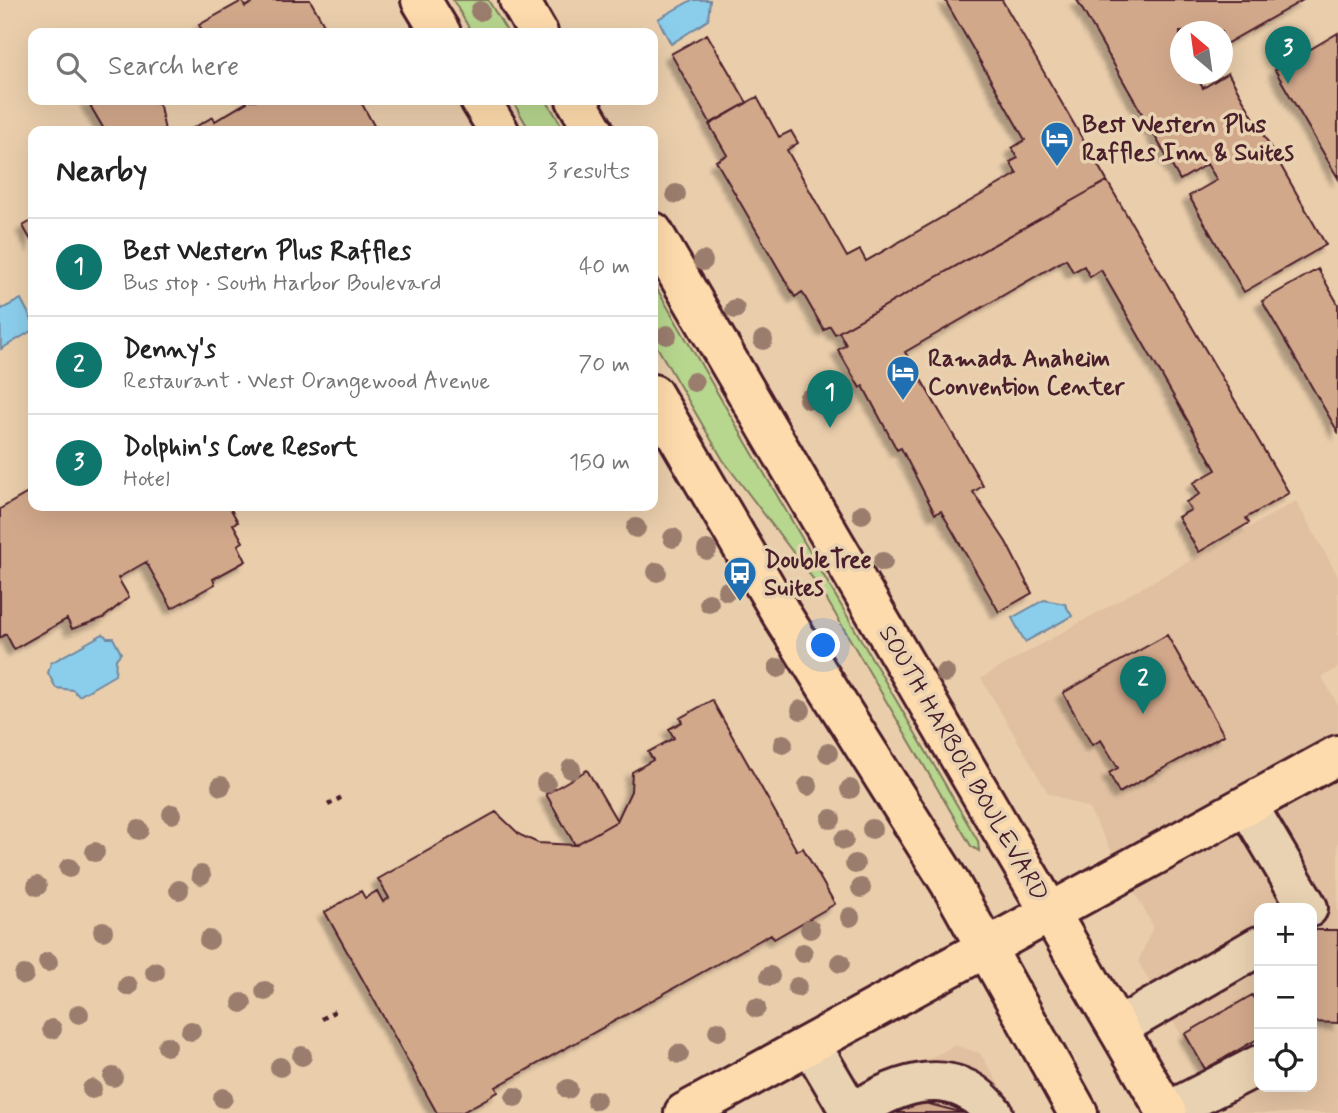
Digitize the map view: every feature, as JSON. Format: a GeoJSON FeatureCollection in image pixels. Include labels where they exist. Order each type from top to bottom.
{"type":"FeatureCollection","features":[{"type":"Feature","properties":{"kind":"main road"},"geometry":{"type":"LineString","coordinates":[[421,0],[438,28]]}},
{"type":"Feature","properties":{"kind":"main road"},"geometry":{"type":"LineString","coordinates":[[519,0],[535,28]]}},
{"type":"Feature","properties":{"kind":"main road"},"geometry":{"type":"LineString","coordinates":[[483,105],[496,126]]}},
{"type":"Feature","properties":{"kind":"main road"},"geometry":{"type":"LineString","coordinates":[[579,105],[591,126]]}},
{"type":"Feature","properties":{"kind":"main road","name":"SOUTH HARBOR BOULEVARD"},"geometry":{"type":"LineString","coordinates":[[658,241],[1167,1113]]}},
{"type":"Feature","properties":{"kind":"main road"},"geometry":{"type":"LineString","coordinates":[[658,403],[783,617],[987,946],[1078,1113]]}},
{"type":"Feature","properties":{"kind":"main road"},"geometry":{"type":"LineString","coordinates":[[684,1113],[1338,755]]}},
{"type":"Feature","properties":{"kind":"lane"},"geometry":{"type":"LineString","coordinates":[[1248,806],[1305,903]]}},
{"type":"Feature","properties":{"kind":"lane"},"geometry":{"type":"LineString","coordinates":[[1119,1027],[1254,960]]}},
{"type":"Feature","properties":{"kind":"lane"},"geometry":{"type":"LineString","coordinates":[[811,1045],[852,1113],[915,1083],[949,1081],[987,1105],[993,1113]]}},
{"type":"Feature","properties":{"kind":"lane"},"geometry":{"type":"LineString","coordinates":[[1167,1113],[1254,1068]]}},
{"type":"Feature","properties":{"kind":"path"},"geometry":{"type":"LineString","coordinates":[[328,805],[342,797]]}},
{"type":"Feature","properties":{"kind":"path"},"geometry":{"type":"LineString","coordinates":[[322,1019],[335,1011]]}},
{"type":"Feature","properties":{"kind":"shaded area"},"geometry":{"type":"Polygon","coordinates":[[[1296,501],[1338,576],[1338,668],[1322,677],[1338,705],[1338,1113],[1227,1113],[1138,962],[1153,926],[1088,808],[1048,793],[981,678],[1296,501]]]}},
{"type":"Feature","properties":{"kind":"shaded area"},"geometry":{"type":"Polygon","coordinates":[[[955,1045],[980,1053],[1016,1113],[827,1113],[955,1045]]]}},
{"type":"Feature","properties":{"kind":"green space"},"geometry":{"type":"Polygon","coordinates":[[[453,0],[488,0],[505,28],[469,28],[453,0]]]}},
{"type":"Feature","properties":{"kind":"green space"},"geometry":{"type":"Polygon","coordinates":[[[515,105],[549,105],[562,126],[527,126],[515,105]]]}},
{"type":"Feature","properties":{"kind":"green space"},"geometry":{"type":"Polygon","coordinates":[[[658,291],[978,841],[979,851],[971,846],[820,588],[723,460],[658,349],[658,291]]]}},
{"type":"Feature","properties":{"kind":"water"},"geometry":{"type":"Polygon","coordinates":[[[692,0],[710,0],[708,20],[671,44],[658,19],[692,0]]]}},
{"type":"Feature","properties":{"kind":"water"},"geometry":{"type":"Polygon","coordinates":[[[21,299],[28,312],[28,333],[1,349],[0,306],[2,309],[21,299]]]}},
{"type":"Feature","properties":{"kind":"water"},"geometry":{"type":"Polygon","coordinates":[[[1044,600],[1065,604],[1072,616],[1025,642],[1012,618],[1044,600]]]}},
{"type":"Feature","properties":{"kind":"water"},"geometry":{"type":"Polygon","coordinates":[[[103,634],[107,638],[113,638],[121,653],[116,659],[115,675],[79,696],[73,690],[56,688],[48,673],[51,663],[103,634]]]}},
{"type":"Feature","properties":{"kind":"building"},"geometry":{"type":"Polygon","coordinates":[[[257,0],[310,0],[326,28],[201,28],[199,25],[242,1],[245,7],[257,0]]]}},
{"type":"Feature","properties":{"kind":"building","name":"Best Western Plus Raffles Inn & Suites"},"geometry":{"type":"Polygon","coordinates":[[[945,0],[1002,0],[1107,181],[835,334],[830,326],[824,330],[802,292],[795,297],[716,161],[727,155],[709,124],[757,97],[779,137],[791,131],[798,143],[787,150],[847,257],[860,250],[866,261],[1017,174],[1010,162],[1018,158],[1012,148],[1025,140],[945,0]]]}},
{"type":"Feature","properties":{"kind":"building"},"geometry":{"type":"Polygon","coordinates":[[[1077,0],[1303,0],[1233,40],[1233,21],[1170,21],[1170,84],[1201,84],[1203,88],[1210,84],[1233,84],[1233,82],[1326,245],[1244,292],[1189,196],[1217,180],[1207,164],[1180,180],[1077,0]]]}},
{"type":"Feature","properties":{"kind":"building"},"geometry":{"type":"Polygon","coordinates":[[[1338,33],[1338,178],[1275,70],[1338,33]]]}},
{"type":"Feature","properties":{"kind":"building"},"geometry":{"type":"Polygon","coordinates":[[[707,34],[747,103],[711,124],[671,54],[707,34]]]}},
{"type":"Feature","properties":{"kind":"building"},"geometry":{"type":"Polygon","coordinates":[[[90,105],[159,105],[164,126],[102,126],[90,105]]]}},
{"type":"Feature","properties":{"kind":"building"},"geometry":{"type":"Polygon","coordinates":[[[242,105],[363,105],[374,126],[197,126],[213,117],[215,121],[242,105]]]}},
{"type":"Feature","properties":{"kind":"building","name":"Ramada Anaheim Convention Center"},"geometry":{"type":"Polygon","coordinates":[[[1107,181],[1289,493],[1246,518],[1249,523],[1199,552],[1178,517],[1191,510],[1186,502],[1200,494],[1193,483],[1216,470],[1101,270],[1090,277],[1084,266],[1073,272],[1066,259],[905,352],[983,486],[973,492],[1006,542],[1032,593],[999,612],[941,511],[935,514],[901,448],[897,450],[863,386],[860,388],[838,350],[846,345],[839,332],[1107,181]]]}},
{"type":"Feature","properties":{"kind":"building"},"geometry":{"type":"Polygon","coordinates":[[[1318,269],[1338,304],[1338,432],[1262,301],[1318,269]]]}},
{"type":"Feature","properties":{"kind":"building"},"geometry":{"type":"Polygon","coordinates":[[[28,493],[28,511],[232,511],[238,522],[233,524],[243,542],[238,545],[246,561],[213,579],[215,584],[172,608],[146,562],[118,578],[129,597],[103,618],[72,629],[67,619],[14,649],[6,634],[0,638],[0,509],[28,493]]]}},
{"type":"Feature","properties":{"kind":"building"},"geometry":{"type":"Polygon","coordinates":[[[1167,635],[1224,735],[1119,793],[1109,773],[1118,768],[1101,740],[1092,745],[1063,693],[1167,635]]]}},
{"type":"Feature","properties":{"kind":"building"},"geometry":{"type":"Polygon","coordinates":[[[712,700],[797,851],[803,848],[835,904],[774,939],[771,934],[496,1087],[498,1092],[461,1113],[437,1113],[325,912],[361,891],[365,898],[377,891],[383,902],[389,898],[378,879],[496,812],[520,835],[538,843],[575,845],[617,821],[631,791],[632,772],[653,760],[648,752],[674,738],[669,729],[682,722],[680,718],[712,700]]]}},
{"type":"Feature","properties":{"kind":"building"},"geometry":{"type":"Polygon","coordinates":[[[587,770],[617,821],[575,845],[546,794],[587,770]]]}},
{"type":"Feature","properties":{"kind":"building"},"geometry":{"type":"Polygon","coordinates":[[[1317,930],[1338,930],[1338,1023],[1317,1022],[1317,930]]]}},
{"type":"Feature","properties":{"kind":"building"},"geometry":{"type":"Polygon","coordinates":[[[1252,995],[1254,998],[1254,1041],[1205,1069],[1185,1034],[1252,995]]]}},
{"type":"Feature","properties":{"kind":"building"},"geometry":{"type":"Polygon","coordinates":[[[902,1097],[964,1113],[898,1113],[902,1097]]]}},
{"type":"Feature","properties":{"kind":"place","name":"Dolphin's Cove Resort"},"geometry":{"type":"Point","coordinates":[1288,84]}},
{"type":"Feature","properties":{"kind":"place","name":"Best Western Plus Raffles Inn & Suites"},"geometry":{"type":"Point","coordinates":[1057,168]}},
{"type":"Feature","properties":{"kind":"place","name":"Ramada Anaheim Convention Center"},"geometry":{"type":"Point","coordinates":[903,402]}},
{"type":"Feature","properties":{"kind":"place","name":"Best Western Plus Raffles"},"geometry":{"type":"Point","coordinates":[830,428]}},
{"type":"Feature","properties":{"kind":"place","name":"DoubleTree Suites"},"geometry":{"type":"Point","coordinates":[740,603]}},
{"type":"Feature","properties":{"kind":"place","name":"Denny's"},"geometry":{"type":"Point","coordinates":[1143,714]}}]}
